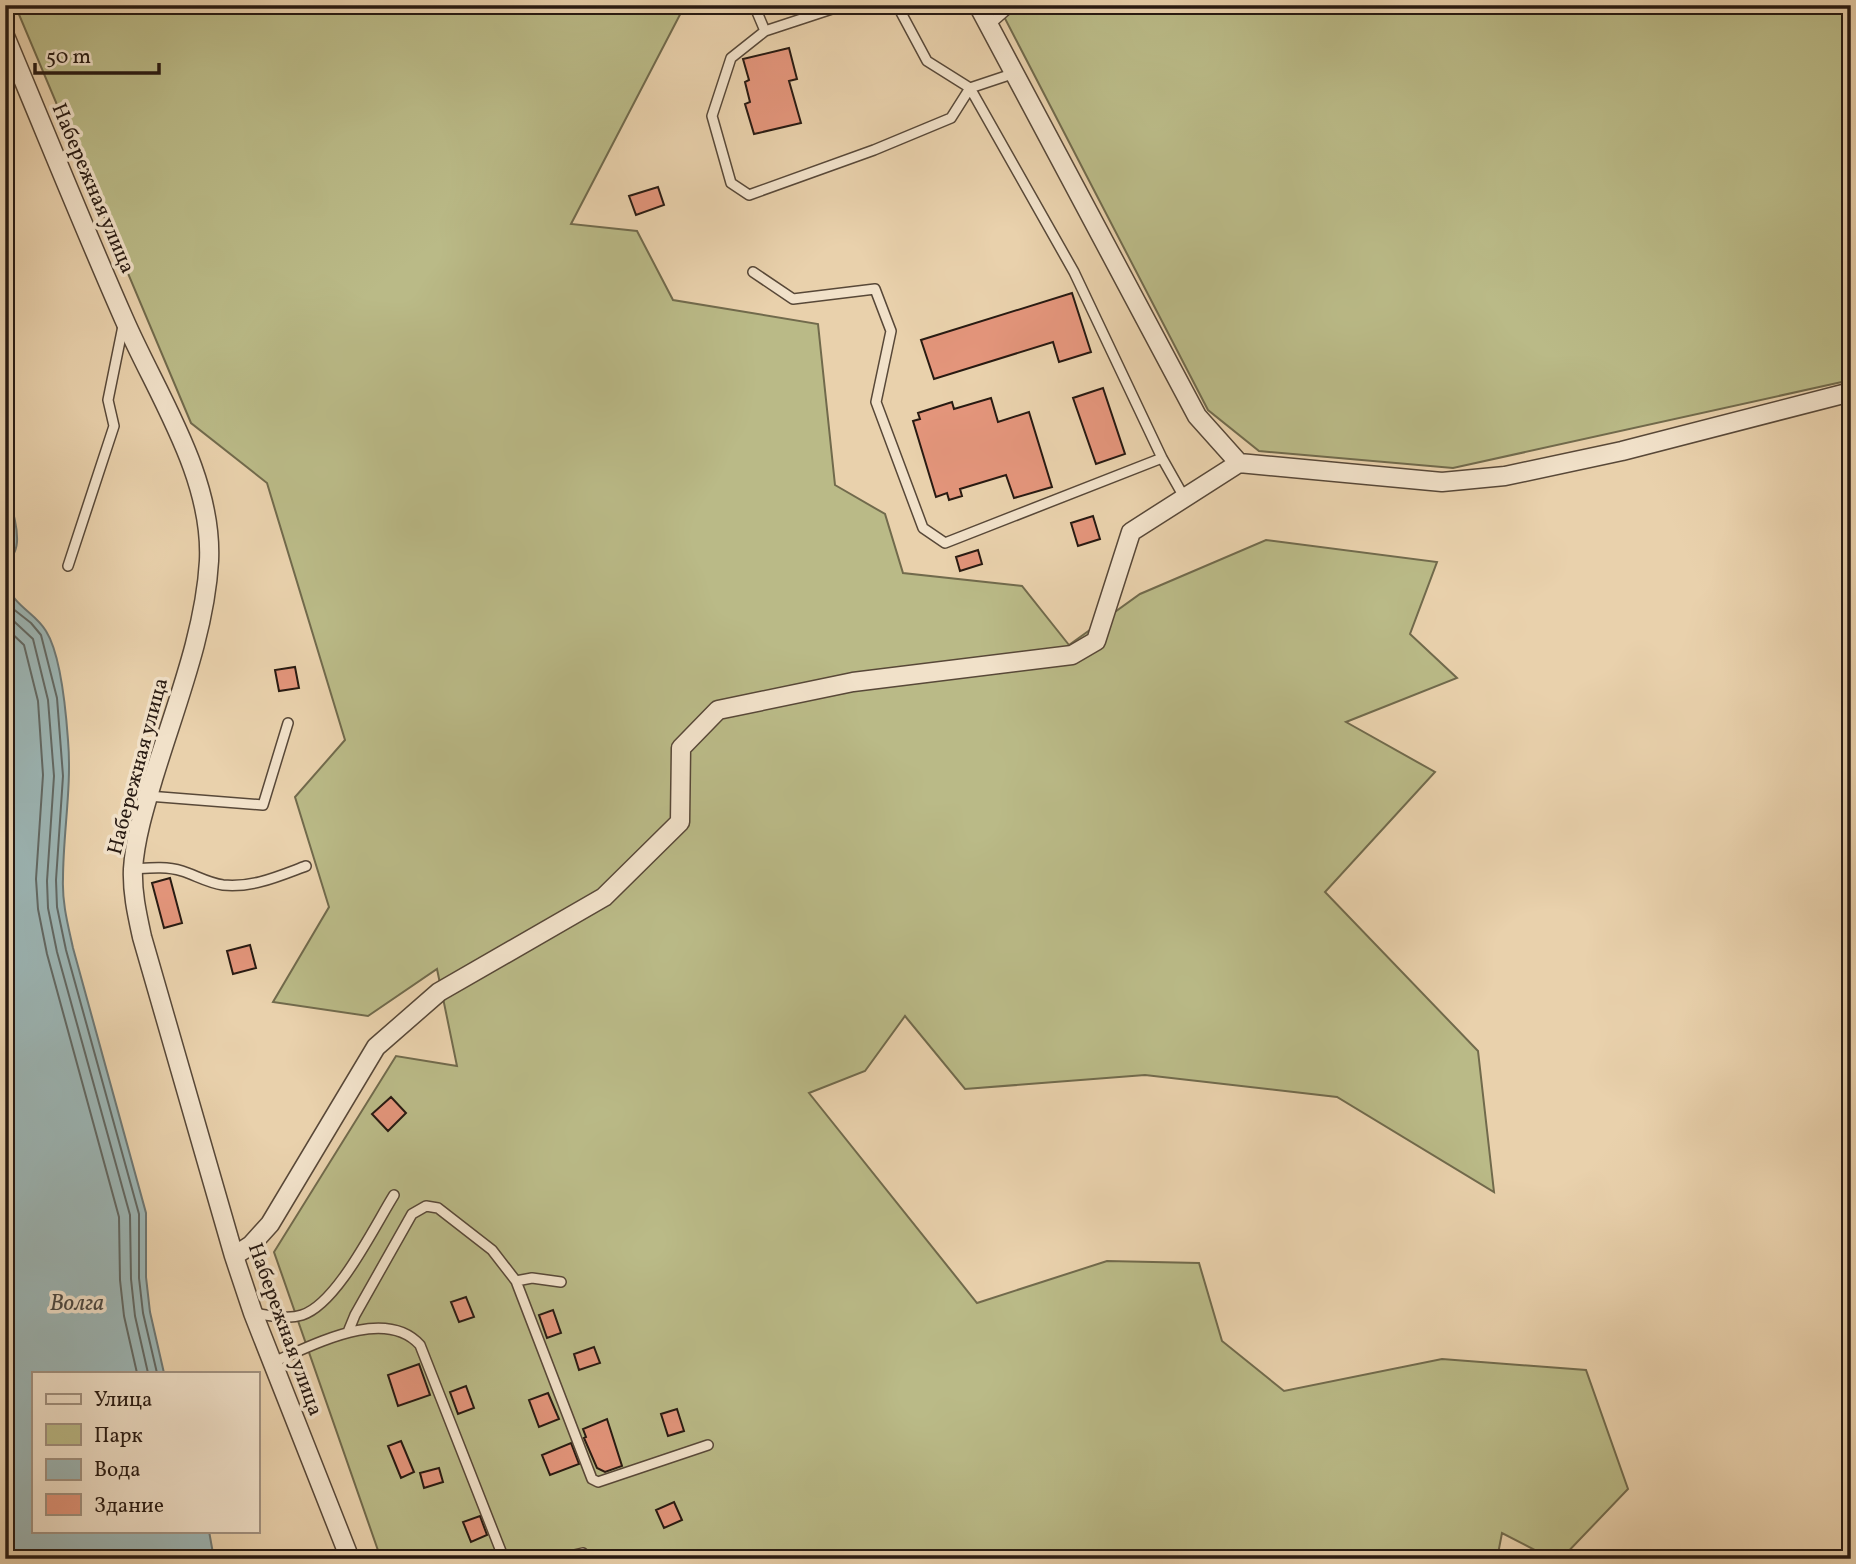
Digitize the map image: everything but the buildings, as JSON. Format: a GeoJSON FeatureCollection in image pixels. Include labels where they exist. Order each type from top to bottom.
{"type":"FeatureCollection","features":[{"type":"Feature","properties":{"kind":"street"},"geometry":{"type":"LineString","coordinates":[[978,5],[1197,416],[1239,463]]}},
{"type":"Feature","properties":{"kind":"street","name":"Набережная улица"},"geometry":{"type":"LineString","coordinates":[[5,36],[124,320],[193,467],[205,511],[209,560],[203,615],[148,796],[137,842],[133,869],[135,904],[142,937],[234,1256],[271,1363],[350,1559]]}},
{"type":"Feature","properties":{"kind":"street"},"geometry":{"type":"LineString","coordinates":[[234,1256],[251,1245],[270,1224],[376,1047],[439,992],[604,897],[680,822],[681,748],[718,710],[853,682],[1072,655],[1096,641],[1131,531],[1239,463],[1442,482],[1505,476],[1622,451],[1851,393]]}},
{"type":"Feature","properties":{"kind":"lane"},"geometry":{"type":"LineString","coordinates":[[754,5],[765,31]]}},
{"type":"Feature","properties":{"kind":"lane"},"geometry":{"type":"LineString","coordinates":[[844,5],[765,31],[731,58],[712,116],[731,183],[749,195],[874,150],[951,118],[970,88],[1015,73]]}},
{"type":"Feature","properties":{"kind":"lane"},"geometry":{"type":"LineString","coordinates":[[897,5],[927,61],[970,88],[1074,272],[1162,458],[1184,497]]}},
{"type":"Feature","properties":{"kind":"lane"},"geometry":{"type":"LineString","coordinates":[[988,26],[1012,5]]}},
{"type":"Feature","properties":{"kind":"lane"},"geometry":{"type":"LineString","coordinates":[[753,272],[793,299],[875,289],[891,331],[876,402],[923,528],[945,543],[1162,458]]}},
{"type":"Feature","properties":{"kind":"lane"},"geometry":{"type":"LineString","coordinates":[[68,566],[114,426],[108,400],[124,320]]}},
{"type":"Feature","properties":{"kind":"lane"},"geometry":{"type":"LineString","coordinates":[[148,796],[263,805],[288,723]]}},
{"type":"Feature","properties":{"kind":"lane"},"geometry":{"type":"LineString","coordinates":[[133,869],[180,870],[219,885],[235,886],[260,883],[306,866]]}},
{"type":"Feature","properties":{"kind":"lane"},"geometry":{"type":"LineString","coordinates":[[253,1313],[288,1317],[301,1316],[315,1310],[332,1295],[394,1195]]}},
{"type":"Feature","properties":{"kind":"lane"},"geometry":{"type":"LineString","coordinates":[[348,1332],[412,1214],[426,1206],[438,1208],[492,1250],[516,1281],[592,1479],[598,1482],[708,1445]]}},
{"type":"Feature","properties":{"kind":"lane"},"geometry":{"type":"LineString","coordinates":[[516,1281],[532,1278],[561,1282]]}},
{"type":"Feature","properties":{"kind":"lane"},"geometry":{"type":"LineString","coordinates":[[271,1363],[348,1332],[374,1328],[393,1329],[414,1338],[504,1559]]}},
{"type":"Feature","properties":{"kind":"lane"},"geometry":{"type":"LineString","coordinates":[[556,1559],[583,1553]]}},
{"type":"Feature","properties":{"kind":"green space"},"geometry":{"type":"Polygon","coordinates":[[[15,5],[685,5],[571,224],[637,231],[673,300],[818,324],[835,485],[885,514],[903,573],[1022,586],[1069,645],[1140,594],[1266,540],[1437,562],[1410,634],[1457,678],[1346,722],[1435,772],[1325,892],[1478,1051],[1494,1192],[1337,1097],[1145,1075],[965,1089],[905,1016],[865,1071],[809,1093],[977,1303],[1107,1261],[1199,1263],[1222,1341],[1284,1391],[1442,1359],[1586,1370],[1628,1489],[1561,1559],[1552,1559],[1502,1533],[1497,1559],[381,1559],[274,1252],[396,1056],[457,1066],[437,969],[368,1016],[273,1002],[329,907],[295,797],[345,740],[267,483],[191,423],[15,5]]]}},
{"type":"Feature","properties":{"kind":"green space"},"geometry":{"type":"Polygon","coordinates":[[[998,5],[1851,5],[1851,380],[1453,468],[1259,451],[1208,410],[998,5]]]}},
{"type":"Feature","properties":{"kind":"water","name":"Волга"},"geometry":{"type":"Polygon","coordinates":[[[5,485],[17,535],[16,548],[6,575],[9,590],[46,631],[62,684],[69,758],[63,862],[64,905],[73,948],[146,1213],[146,1277],[150,1312],[164,1372],[32,1372],[32,1532],[209,1532],[214,1559],[5,1559],[5,485]]]}}]}
